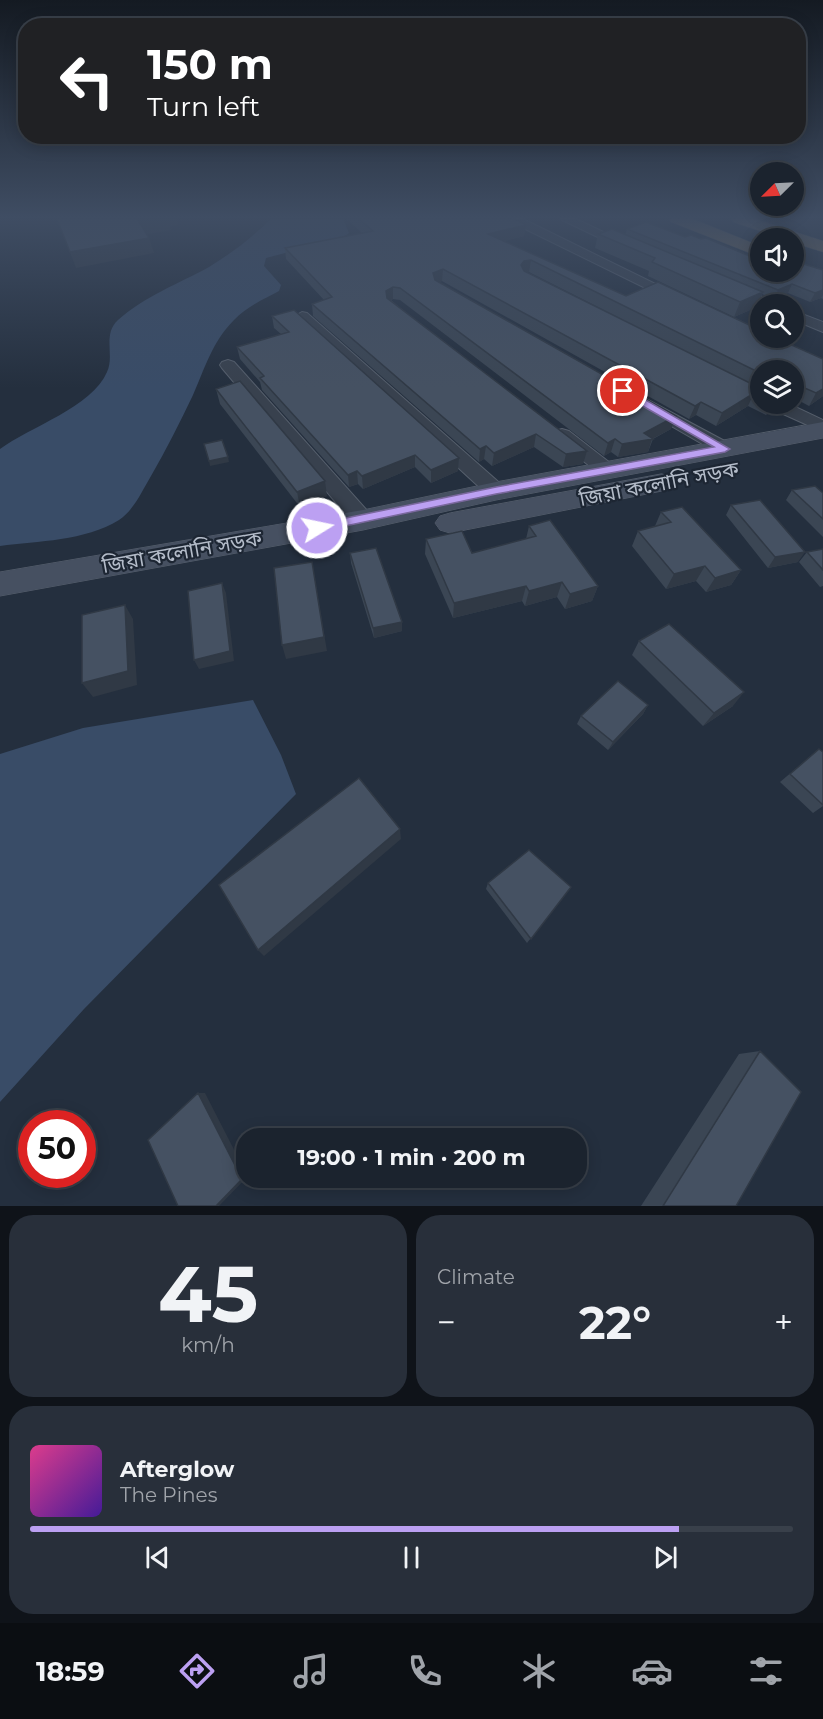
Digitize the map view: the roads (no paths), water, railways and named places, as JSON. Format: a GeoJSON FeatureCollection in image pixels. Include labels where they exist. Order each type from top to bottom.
{"type":"FeatureCollection","features":[{"type":"Feature","properties":{"kind":"main road","name":"জিয়া কলোনি সড়ক"},"geometry":{"type":"LineString","coordinates":[[0,584],[363,520],[496,491],[823,429]]}},
{"type":"Feature","properties":{"kind":"main road","name":"জিয়া কলোনি সড়ক"},"geometry":{"type":"LineString","coordinates":[[0,607],[823,453]]}},
{"type":"Feature","properties":{"kind":"street"},"geometry":{"type":"LineString","coordinates":[[630,275],[696,307]]}},
{"type":"Feature","properties":{"kind":"street"},"geometry":{"type":"LineString","coordinates":[[713,282],[750,297]]}},
{"type":"Feature","properties":{"kind":"street"},"geometry":{"type":"LineString","coordinates":[[302,315],[496,491]]}},
{"type":"Feature","properties":{"kind":"street"},"geometry":{"type":"LineString","coordinates":[[804,319],[823,327]]}},
{"type":"Feature","properties":{"kind":"street"},"geometry":{"type":"LineString","coordinates":[[228,365],[363,520]]}},
{"type":"Feature","properties":{"kind":"street"},"geometry":{"type":"LineString","coordinates":[[633,397],[725,449]]}},
{"type":"Feature","properties":{"kind":"street"},"geometry":{"type":"LineString","coordinates":[[795,414],[823,429]]}},
{"type":"Feature","properties":{"kind":"street"},"geometry":{"type":"LineString","coordinates":[[552,427],[608,470]]}},
{"type":"Feature","properties":{"kind":"water"},"geometry":{"type":"Polygon","coordinates":[[[193,275],[272,275],[281,285],[279,291],[244,311],[226,328],[162,456],[137,500],[124,516],[106,527],[76,536],[0,546],[0,449],[88,396],[107,372],[113,326],[150,297],[193,275]]]}},
{"type":"Feature","properties":{"kind":"water"},"geometry":{"type":"Polygon","coordinates":[[[253,700],[281,755],[296,794],[84,1009],[0,1102],[0,754],[83,728],[253,700]]]}}]}
